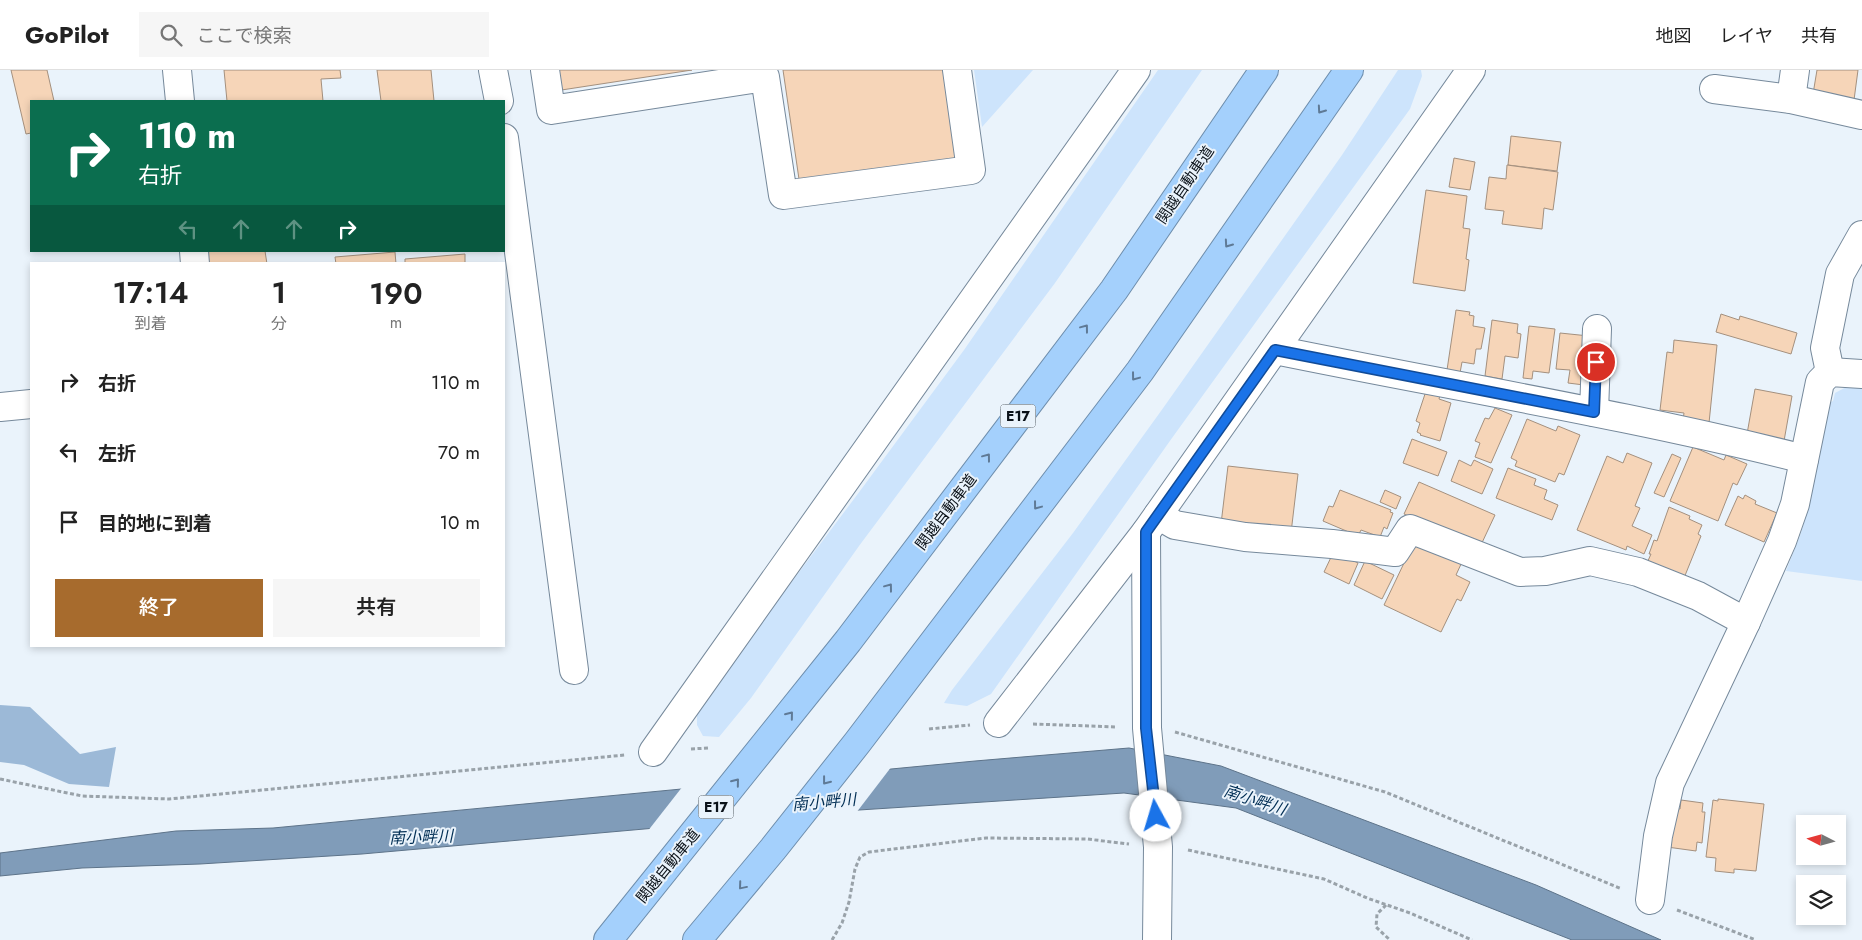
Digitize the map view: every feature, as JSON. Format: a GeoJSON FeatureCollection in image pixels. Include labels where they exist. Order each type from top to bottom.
{"type":"FeatureCollection","features":[{"type":"Feature","properties":{"kind":"highway","name":"関越自動車道"},"geometry":{"type":"LineString","coordinates":[[608,940],[848,641],[1114,290],[1264,70]]}},
{"type":"Feature","properties":{"kind":"highway"},"geometry":{"type":"LineString","coordinates":[[697,940],[773,849],[856,743],[1140,371],[1349,70]]}},
{"type":"Feature","properties":{"kind":"street"},"geometry":{"type":"LineString","coordinates":[[177,70],[180,100]]}},
{"type":"Feature","properties":{"kind":"street"},"geometry":{"type":"LineString","coordinates":[[493,70],[499,100]]}},
{"type":"Feature","properties":{"kind":"street"},"geometry":{"type":"LineString","coordinates":[[545,70],[551,110],[765,77],[783,195],[971,170],[957,70]]}},
{"type":"Feature","properties":{"kind":"street"},"geometry":{"type":"LineString","coordinates":[[653,752],[1136,70]]}},
{"type":"Feature","properties":{"kind":"street"},"geometry":{"type":"LineString","coordinates":[[998,723],[1152,523],[1470,70]]}},
{"type":"Feature","properties":{"kind":"street"},"geometry":{"type":"LineString","coordinates":[[1791,99],[1795,70]]}},
{"type":"Feature","properties":{"kind":"street"},"geometry":{"type":"LineString","coordinates":[[1714,89],[1791,99],[1862,115]]}},
{"type":"Feature","properties":{"kind":"street"},"geometry":{"type":"LineString","coordinates":[[505,146],[574,670]]}},
{"type":"Feature","properties":{"kind":"street"},"geometry":{"type":"LineString","coordinates":[[1830,372],[1825,348],[1840,274],[1862,235]]}},
{"type":"Feature","properties":{"kind":"street"},"geometry":{"type":"LineString","coordinates":[[1594,412],[1597,329]]}},
{"type":"Feature","properties":{"kind":"street"},"geometry":{"type":"LineString","coordinates":[[1275,350],[1715,436],[1804,459]]}},
{"type":"Feature","properties":{"kind":"street"},"geometry":{"type":"LineString","coordinates":[[1650,900],[1658,836],[1670,783],[1782,541],[1795,504],[1820,382],[1830,372],[1862,374]]}},
{"type":"Feature","properties":{"kind":"street"},"geometry":{"type":"LineString","coordinates":[[0,407],[30,404]]}},
{"type":"Feature","properties":{"kind":"street"},"geometry":{"type":"LineString","coordinates":[[1152,523],[1245,537],[1332,544],[1395,552],[1410,528],[1520,572],[1545,570],[1590,561],[1638,572],[1698,596],[1746,622]]}},
{"type":"Feature","properties":{"kind":"street"},"geometry":{"type":"LineString","coordinates":[[1152,523],[1147,732],[1158,841],[1157,940]]}},
{"type":"Feature","properties":{"kind":"path"},"geometry":{"type":"LineString","coordinates":[[929,729],[998,723],[1147,732],[1169,730],[1385,792],[1650,900],[1756,940]]}},
{"type":"Feature","properties":{"kind":"path"},"geometry":{"type":"LineString","coordinates":[[0,779],[82,796],[169,799],[653,752]]}},
{"type":"Feature","properties":{"kind":"path"},"geometry":{"type":"LineString","coordinates":[[832,940],[842,923],[860,857],[869,852],[986,838],[1158,841],[1185,850],[1324,879],[1472,940]]}},
{"type":"Feature","properties":{"kind":"path"},"geometry":{"type":"LineString","coordinates":[[1386,905],[1377,914],[1376,927],[1390,940]]}},
{"type":"Feature","properties":{"kind":"shaded area"},"geometry":{"type":"Polygon","coordinates":[[[974,70],[1033,70],[982,127],[974,70]]]}},
{"type":"Feature","properties":{"kind":"shaded area"},"geometry":{"type":"Polygon","coordinates":[[[1158,70],[1202,70],[1055,283],[859,546],[751,698],[719,737],[703,736],[697,725],[697,708],[964,350],[1158,70]]]}},
{"type":"Feature","properties":{"kind":"shaded area"},"geometry":{"type":"Polygon","coordinates":[[[1398,70],[1421,70],[1422,76],[1410,109],[1172,438],[991,694],[967,706],[944,703],[1073,533],[1161,411],[1342,155],[1398,70]]]}},
{"type":"Feature","properties":{"kind":"shaded area"},"geometry":{"type":"Polygon","coordinates":[[[1862,382],[1862,581],[1786,571],[1801,533],[1809,505],[1827,404],[1833,401],[1835,393],[1850,385],[1862,382]]]}},
{"type":"Feature","properties":{"kind":"shaded area"},"geometry":{"type":"Polygon","coordinates":[[[0,705],[30,707],[80,754],[116,747],[109,787],[69,784],[24,765],[0,762],[0,705]]]}},
{"type":"Feature","properties":{"kind":"water","name":"南小畔川"},"geometry":{"type":"Polygon","coordinates":[[[1129,748],[1221,766],[1536,885],[1661,940],[1572,940],[1236,808],[1124,793],[859,810],[362,854],[200,864],[82,868],[0,876],[0,853],[176,831],[273,828],[1129,748]]]}},
{"type":"Feature","properties":{"kind":"pier"},"geometry":{"type":"Polygon","coordinates":[[[892,766],[856,813],[647,832],[683,786],[892,766]]]}},
{"type":"Feature","properties":{"kind":"building"},"geometry":{"type":"Polygon","coordinates":[[[11,70],[47,70],[54,100],[30,100],[30,133],[26,134],[11,70]]]}},
{"type":"Feature","properties":{"kind":"building"},"geometry":{"type":"Polygon","coordinates":[[[224,70],[340,70],[341,78],[321,79],[323,100],[227,100],[224,70]]]}},
{"type":"Feature","properties":{"kind":"building"},"geometry":{"type":"Polygon","coordinates":[[[377,70],[431,70],[434,100],[381,100],[377,70]]]}},
{"type":"Feature","properties":{"kind":"building"},"geometry":{"type":"Polygon","coordinates":[[[552,70],[692,70],[555,91],[552,70]]]}},
{"type":"Feature","properties":{"kind":"building"},"geometry":{"type":"Polygon","coordinates":[[[783,70],[943,70],[957,162],[800,186],[783,70]]]}},
{"type":"Feature","properties":{"kind":"building"},"geometry":{"type":"Polygon","coordinates":[[[1817,70],[1858,70],[1854,100],[1813,94],[1817,70]]]}},
{"type":"Feature","properties":{"kind":"building"},"geometry":{"type":"Polygon","coordinates":[[[1511,136],[1561,142],[1557,171],[1508,165],[1511,136]]]}},
{"type":"Feature","properties":{"kind":"building"},"geometry":{"type":"Polygon","coordinates":[[[1454,158],[1475,162],[1470,190],[1449,187],[1454,158]]]}},
{"type":"Feature","properties":{"kind":"building"},"geometry":{"type":"Polygon","coordinates":[[[1507,165],[1558,172],[1553,210],[1544,208],[1542,229],[1502,224],[1504,211],[1485,209],[1489,177],[1506,179],[1507,165]]]}},
{"type":"Feature","properties":{"kind":"building"},"geometry":{"type":"Polygon","coordinates":[[[1426,190],[1467,196],[1463,228],[1470,229],[1466,259],[1469,260],[1465,291],[1413,283],[1426,190]]]}},
{"type":"Feature","properties":{"kind":"building"},"geometry":{"type":"Polygon","coordinates":[[[204,252],[265,252],[267,262],[205,262],[204,252]]]}},
{"type":"Feature","properties":{"kind":"building"},"geometry":{"type":"Polygon","coordinates":[[[395,252],[396,262],[336,262],[335,257],[395,252]]]}},
{"type":"Feature","properties":{"kind":"building"},"geometry":{"type":"Polygon","coordinates":[[[465,254],[465,262],[405,262],[405,259],[465,254]]]}},
{"type":"Feature","properties":{"kind":"building"},"geometry":{"type":"Polygon","coordinates":[[[1456,310],[1470,312],[1469,315],[1474,316],[1473,326],[1485,328],[1481,349],[1476,349],[1474,364],[1462,362],[1460,373],[1447,370],[1456,310]]]}},
{"type":"Feature","properties":{"kind":"building"},"geometry":{"type":"Polygon","coordinates":[[[1721,314],[1739,320],[1740,316],[1797,333],[1791,354],[1716,332],[1721,314]]]}},
{"type":"Feature","properties":{"kind":"building"},"geometry":{"type":"Polygon","coordinates":[[[1492,320],[1518,324],[1517,333],[1521,334],[1518,358],[1505,356],[1502,379],[1485,376],[1492,320]]]}},
{"type":"Feature","properties":{"kind":"building"},"geometry":{"type":"Polygon","coordinates":[[[1529,326],[1555,329],[1549,373],[1533,371],[1532,379],[1523,378],[1529,326]]]}},
{"type":"Feature","properties":{"kind":"building"},"geometry":{"type":"Polygon","coordinates":[[[1560,333],[1589,336],[1584,385],[1568,383],[1570,370],[1556,369],[1560,333]]]}},
{"type":"Feature","properties":{"kind":"building"},"geometry":{"type":"Polygon","coordinates":[[[1674,340],[1717,345],[1709,423],[1683,420],[1684,413],[1660,410],[1667,352],[1673,353],[1674,340]]]}},
{"type":"Feature","properties":{"kind":"building"},"geometry":{"type":"Polygon","coordinates":[[[1755,389],[1792,396],[1784,441],[1747,434],[1755,389]]]}},
{"type":"Feature","properties":{"kind":"building"},"geometry":{"type":"Polygon","coordinates":[[[1426,391],[1440,395],[1439,399],[1451,403],[1440,441],[1420,435],[1417,432],[1420,423],[1416,421],[1426,391]]]}},
{"type":"Feature","properties":{"kind":"building"},"geometry":{"type":"Polygon","coordinates":[[[1495,408],[1512,415],[1491,463],[1475,457],[1480,443],[1475,441],[1485,418],[1489,419],[1495,408]]]}},
{"type":"Feature","properties":{"kind":"building"},"geometry":{"type":"Polygon","coordinates":[[[1527,419],[1556,431],[1558,426],[1580,435],[1564,475],[1559,473],[1555,482],[1515,466],[1517,461],[1511,458],[1527,419]]]}},
{"type":"Feature","properties":{"kind":"building"},"geometry":{"type":"Polygon","coordinates":[[[1412,439],[1447,452],[1438,476],[1403,463],[1412,439]]]}},
{"type":"Feature","properties":{"kind":"building"},"geometry":{"type":"Polygon","coordinates":[[[1693,447],[1724,460],[1726,455],[1747,464],[1737,485],[1733,483],[1718,521],[1670,501],[1693,447]]]}},
{"type":"Feature","properties":{"kind":"building"},"geometry":{"type":"Polygon","coordinates":[[[1627,453],[1652,463],[1635,506],[1640,508],[1632,526],[1652,535],[1644,554],[1627,546],[1626,550],[1577,530],[1607,456],[1623,463],[1627,453]]]}},
{"type":"Feature","properties":{"kind":"building"},"geometry":{"type":"Polygon","coordinates":[[[1672,454],[1681,458],[1664,497],[1654,493],[1672,454]]]}},
{"type":"Feature","properties":{"kind":"building"},"geometry":{"type":"Polygon","coordinates":[[[1459,460],[1471,466],[1474,460],[1493,469],[1482,494],[1451,481],[1459,460]]]}},
{"type":"Feature","properties":{"kind":"building"},"geometry":{"type":"Polygon","coordinates":[[[1228,466],[1298,474],[1291,533],[1221,524],[1228,466]]]}},
{"type":"Feature","properties":{"kind":"building"},"geometry":{"type":"Polygon","coordinates":[[[1508,468],[1536,479],[1534,485],[1547,490],[1544,499],[1558,505],[1552,520],[1496,498],[1508,468]]]}},
{"type":"Feature","properties":{"kind":"building"},"geometry":{"type":"Polygon","coordinates":[[[1419,482],[1495,515],[1480,547],[1404,514],[1419,482]]]}},
{"type":"Feature","properties":{"kind":"building"},"geometry":{"type":"Polygon","coordinates":[[[1340,490],[1391,510],[1390,512],[1393,513],[1387,529],[1384,527],[1380,537],[1361,530],[1358,536],[1323,521],[1329,506],[1333,507],[1340,490]]]}},
{"type":"Feature","properties":{"kind":"building"},"geometry":{"type":"Polygon","coordinates":[[[1385,490],[1401,497],[1396,509],[1380,502],[1385,490]]]}},
{"type":"Feature","properties":{"kind":"building"},"geometry":{"type":"Polygon","coordinates":[[[1745,495],[1756,501],[1755,504],[1777,513],[1764,542],[1725,525],[1738,496],[1743,499],[1745,495]]]}},
{"type":"Feature","properties":{"kind":"building"},"geometry":{"type":"Polygon","coordinates":[[[1669,507],[1690,516],[1689,519],[1702,525],[1698,534],[1701,536],[1684,578],[1647,563],[1654,540],[1657,541],[1669,507]]]}},
{"type":"Feature","properties":{"kind":"building"},"geometry":{"type":"Polygon","coordinates":[[[1415,540],[1462,562],[1456,575],[1470,582],[1461,601],[1457,599],[1441,632],[1384,605],[1415,540]]]}},
{"type":"Feature","properties":{"kind":"building"},"geometry":{"type":"Polygon","coordinates":[[[1334,551],[1358,563],[1349,584],[1324,572],[1334,551]]]}},
{"type":"Feature","properties":{"kind":"building"},"geometry":{"type":"Polygon","coordinates":[[[1365,561],[1394,575],[1382,599],[1354,585],[1365,561]]]}},
{"type":"Feature","properties":{"kind":"building"},"geometry":{"type":"Polygon","coordinates":[[[1718,799],[1764,804],[1756,871],[1734,869],[1734,873],[1715,871],[1716,858],[1706,857],[1713,800],[1718,801],[1718,799]]]}},
{"type":"Feature","properties":{"kind":"building"},"geometry":{"type":"Polygon","coordinates":[[[1681,800],[1703,803],[1702,812],[1705,812],[1702,843],[1697,842],[1696,851],[1667,847],[1672,808],[1680,809],[1681,800]]]}},
{"type":"Feature","properties":{"kind":"route"},"geometry":{"type":"LineString","coordinates":[[1156,816],[1146,728],[1146,532],[1275,350],[1594,412],[1596,362]]}}]}
